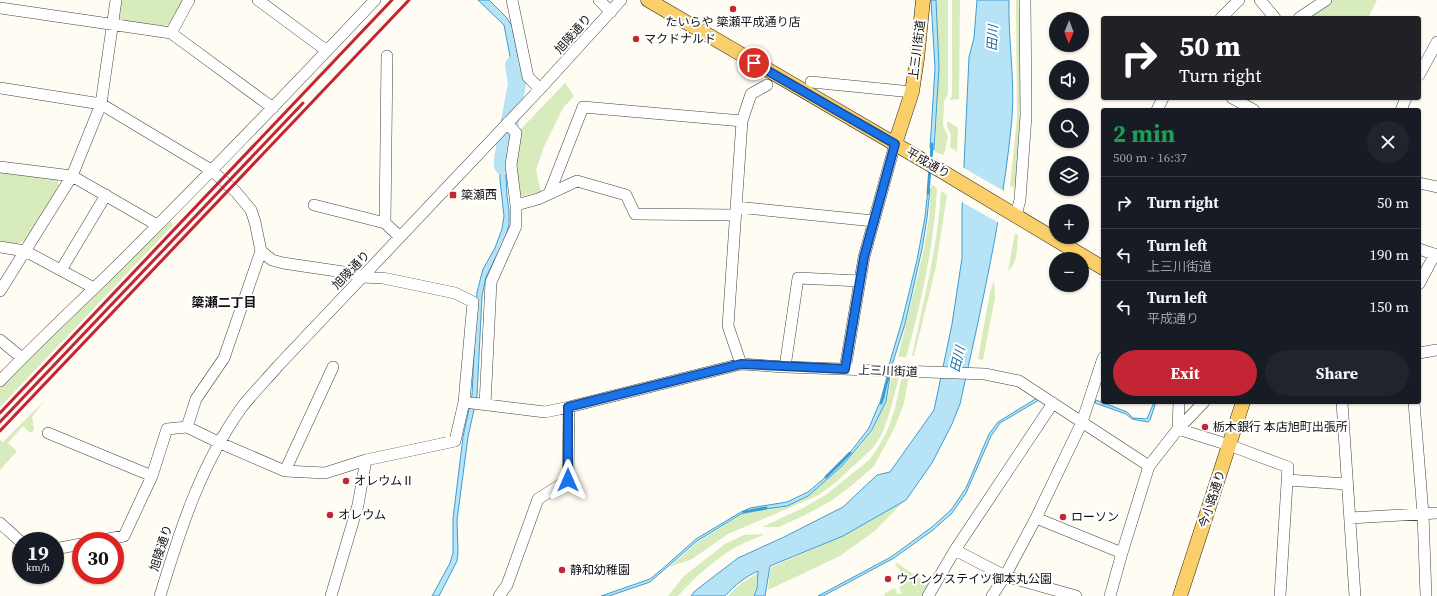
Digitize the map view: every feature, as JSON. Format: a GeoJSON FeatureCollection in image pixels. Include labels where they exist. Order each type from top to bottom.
{"type":"FeatureCollection","features":[{"type":"Feature","properties":{"kind":"main road","name":"平成通り"},"geometry":{"type":"LineString","coordinates":[[648,0],[1016,215],[1101,267]]}},
{"type":"Feature","properties":{"kind":"main road","name":"上三川街道"},"geometry":{"type":"LineString","coordinates":[[895,144],[912,92],[923,0]]}},
{"type":"Feature","properties":{"kind":"main road","name":"今小路通り"},"geometry":{"type":"LineString","coordinates":[[1180,596],[1242,404]]}},
{"type":"Feature","properties":{"kind":"street"},"geometry":{"type":"LineString","coordinates":[[0,291],[72,176],[101,104],[116,0]]}},
{"type":"Feature","properties":{"kind":"street"},"geometry":{"type":"LineString","coordinates":[[171,33],[190,0]]}},
{"type":"Feature","properties":{"kind":"street"},"geometry":{"type":"LineString","coordinates":[[258,0],[326,52]]}},
{"type":"Feature","properties":{"kind":"street"},"geometry":{"type":"LineString","coordinates":[[0,381],[127,256],[273,108],[375,0]]}},
{"type":"Feature","properties":{"kind":"street"},"geometry":{"type":"LineString","coordinates":[[512,0],[528,77],[540,89]]}},
{"type":"Feature","properties":{"kind":"street"},"geometry":{"type":"LineString","coordinates":[[599,0],[610,12]]}},
{"type":"Feature","properties":{"kind":"street","name":"旭陵通り"},"geometry":{"type":"LineString","coordinates":[[160,596],[193,495],[220,443],[254,391],[364,277],[621,0]]}},
{"type":"Feature","properties":{"kind":"street"},"geometry":{"type":"LineString","coordinates":[[1016,215],[1020,200],[1026,116],[1025,0]]}},
{"type":"Feature","properties":{"kind":"street"},"geometry":{"type":"LineString","coordinates":[[1223,16],[1239,0]]}},
{"type":"Feature","properties":{"kind":"street"},"geometry":{"type":"LineString","coordinates":[[1260,0],[1273,16]]}},
{"type":"Feature","properties":{"kind":"street"},"geometry":{"type":"LineString","coordinates":[[1302,16],[1326,0]]}},
{"type":"Feature","properties":{"kind":"street"},"geometry":{"type":"LineString","coordinates":[[0,8],[171,33],[273,108]]}},
{"type":"Feature","properties":{"kind":"street"},"geometry":{"type":"LineString","coordinates":[[1421,71],[1437,42]]}},
{"type":"Feature","properties":{"kind":"street"},"geometry":{"type":"LineString","coordinates":[[385,223],[387,56]]}},
{"type":"Feature","properties":{"kind":"street"},"geometry":{"type":"LineString","coordinates":[[811,82],[912,92]]}},
{"type":"Feature","properties":{"kind":"street"},"geometry":{"type":"LineString","coordinates":[[741,364],[728,326],[742,121],[751,94],[767,85]]}},
{"type":"Feature","properties":{"kind":"street"},"geometry":{"type":"LineString","coordinates":[[0,88],[101,104],[211,170],[236,192],[250,210],[256,222],[262,251],[224,358],[196,399],[186,427]]}},
{"type":"Feature","properties":{"kind":"street"},"geometry":{"type":"LineString","coordinates":[[1236,100],[1250,108]]}},
{"type":"Feature","properties":{"kind":"street"},"geometry":{"type":"LineString","coordinates":[[549,194],[583,107],[742,121]]}},
{"type":"Feature","properties":{"kind":"street"},"geometry":{"type":"LineString","coordinates":[[485,405],[491,282],[516,226],[516,205],[511,165],[516,133],[507,123]]}},
{"type":"Feature","properties":{"kind":"street","name":"上三川街道"},"geometry":{"type":"LineString","coordinates":[[895,144],[864,257],[845,369],[981,374],[1019,381],[1149,466]]}},
{"type":"Feature","properties":{"kind":"street"},"geometry":{"type":"LineString","coordinates":[[0,167],[72,176],[157,225]]}},
{"type":"Feature","properties":{"kind":"street"},"geometry":{"type":"LineString","coordinates":[[516,205],[538,199],[577,182],[626,195],[635,214],[736,211],[874,221]]}},
{"type":"Feature","properties":{"kind":"street"},"geometry":{"type":"LineString","coordinates":[[1421,183],[1437,187]]}},
{"type":"Feature","properties":{"kind":"street"},"geometry":{"type":"LineString","coordinates":[[61,270],[106,195]]}},
{"type":"Feature","properties":{"kind":"street"},"geometry":{"type":"LineString","coordinates":[[314,205],[385,223],[400,237]]}},
{"type":"Feature","properties":{"kind":"street"},"geometry":{"type":"LineString","coordinates":[[0,247],[25,251],[94,288]]}},
{"type":"Feature","properties":{"kind":"street"},"geometry":{"type":"LineString","coordinates":[[1421,250],[1436,254],[1421,280]]}},
{"type":"Feature","properties":{"kind":"street"},"geometry":{"type":"LineString","coordinates":[[124,536],[152,476],[167,429],[186,427],[284,471],[325,473],[366,460],[455,441],[464,402],[473,302],[455,293],[378,277],[364,277],[350,272],[283,263],[272,260],[262,251]]}},
{"type":"Feature","properties":{"kind":"street"},"geometry":{"type":"LineString","coordinates":[[785,367],[798,278],[860,281]]}},
{"type":"Feature","properties":{"kind":"street"},"geometry":{"type":"LineString","coordinates":[[0,340],[22,358]]}},
{"type":"Feature","properties":{"kind":"street"},"geometry":{"type":"LineString","coordinates":[[1421,346],[1437,347]]}},
{"type":"Feature","properties":{"kind":"street"},"geometry":{"type":"LineString","coordinates":[[1421,353],[1437,350]]}},
{"type":"Feature","properties":{"kind":"street"},"geometry":{"type":"LineString","coordinates":[[464,402],[545,412],[741,364],[845,369]]}},
{"type":"Feature","properties":{"kind":"street"},"geometry":{"type":"LineString","coordinates":[[992,596],[1005,576],[1036,518],[1082,422],[1101,364]]}},
{"type":"Feature","properties":{"kind":"street"},"geometry":{"type":"LineString","coordinates":[[284,471],[333,367]]}},
{"type":"Feature","properties":{"kind":"street"},"geometry":{"type":"LineString","coordinates":[[928,596],[956,550],[1053,403]]}},
{"type":"Feature","properties":{"kind":"street"},"geometry":{"type":"LineString","coordinates":[[1178,429],[1180,404]]}},
{"type":"Feature","properties":{"kind":"street"},"geometry":{"type":"LineString","coordinates":[[1110,596],[1149,466],[1178,429],[1202,404]]}},
{"type":"Feature","properties":{"kind":"street"},"geometry":{"type":"LineString","coordinates":[[1342,404],[1355,596]]}},
{"type":"Feature","properties":{"kind":"street"},"geometry":{"type":"LineString","coordinates":[[1414,404],[1423,514],[1426,596]]}},
{"type":"Feature","properties":{"kind":"street"},"geometry":{"type":"LineString","coordinates":[[499,596],[507,585],[538,499],[568,480],[568,407]]}},
{"type":"Feature","properties":{"kind":"street"},"geometry":{"type":"LineString","coordinates":[[1178,429],[1229,445],[1288,467],[1280,596]]}},
{"type":"Feature","properties":{"kind":"street"},"geometry":{"type":"LineString","coordinates":[[48,433],[152,476]]}},
{"type":"Feature","properties":{"kind":"street"},"geometry":{"type":"LineString","coordinates":[[331,596],[358,505],[366,460]]}},
{"type":"Feature","properties":{"kind":"street"},"geometry":{"type":"LineString","coordinates":[[1287,480],[1347,484]]}},
{"type":"Feature","properties":{"kind":"street"},"geometry":{"type":"LineString","coordinates":[[1350,518],[1437,513]]}},
{"type":"Feature","properties":{"kind":"street"},"geometry":{"type":"LineString","coordinates":[[1036,518],[1122,553]]}},
{"type":"Feature","properties":{"kind":"street"},"geometry":{"type":"LineString","coordinates":[[0,523],[12,534]]}},
{"type":"Feature","properties":{"kind":"street"},"geometry":{"type":"LineString","coordinates":[[956,550],[1005,576],[1076,596]]}},
{"type":"Feature","properties":{"kind":"green space"},"geometry":{"type":"Polygon","coordinates":[[[118,0],[183,0],[171,24],[163,26],[118,21],[118,0]]]}},
{"type":"Feature","properties":{"kind":"green space"},"geometry":{"type":"Polygon","coordinates":[[[936,0],[948,0],[948,94],[944,102],[943,126],[948,136],[944,155],[935,152],[939,67],[936,0]]]}},
{"type":"Feature","properties":{"kind":"green space"},"geometry":{"type":"Polygon","coordinates":[[[952,0],[960,0],[959,99],[950,100],[952,95],[952,0]]]}},
{"type":"Feature","properties":{"kind":"green space"},"geometry":{"type":"Polygon","coordinates":[[[1016,0],[1021,0],[1023,97],[1015,188],[1010,186],[1017,119],[1016,0]]]}},
{"type":"Feature","properties":{"kind":"green space"},"geometry":{"type":"Polygon","coordinates":[[[1333,0],[1377,0],[1369,16],[1309,16],[1333,0]]]}},
{"type":"Feature","properties":{"kind":"green space"},"geometry":{"type":"Polygon","coordinates":[[[565,83],[574,96],[563,108],[544,147],[536,170],[541,192],[519,197],[514,165],[520,130],[565,83]]]}},
{"type":"Feature","properties":{"kind":"green space"},"geometry":{"type":"Polygon","coordinates":[[[947,121],[958,128],[957,152],[950,147],[951,136],[947,126],[947,121]]]}},
{"type":"Feature","properties":{"kind":"green space"},"geometry":{"type":"Polygon","coordinates":[[[0,169],[57,176],[59,186],[26,239],[17,245],[0,242],[0,169]]]}},
{"type":"Feature","properties":{"kind":"green space"},"geometry":{"type":"Polygon","coordinates":[[[931,184],[937,188],[933,230],[926,272],[918,313],[906,357],[898,357],[924,249],[929,217],[931,184]]]}},
{"type":"Feature","properties":{"kind":"green space"},"geometry":{"type":"Polygon","coordinates":[[[941,191],[947,195],[936,267],[914,356],[912,356],[937,233],[941,191]]]}},
{"type":"Feature","properties":{"kind":"green space"},"geometry":{"type":"Polygon","coordinates":[[[169,220],[173,225],[0,407],[0,388],[65,321],[169,220]]]}},
{"type":"Feature","properties":{"kind":"green space"},"geometry":{"type":"Polygon","coordinates":[[[1015,233],[1018,235],[1016,254],[1014,263],[1008,271],[1015,233]]]}},
{"type":"Feature","properties":{"kind":"green space"},"geometry":{"type":"Polygon","coordinates":[[[994,280],[995,298],[983,360],[978,359],[990,292],[994,280]]]}},
{"type":"Feature","properties":{"kind":"green space"},"geometry":{"type":"Polygon","coordinates":[[[892,376],[899,377],[889,415],[881,436],[872,449],[836,482],[819,495],[728,534],[692,559],[669,567],[698,542],[744,513],[787,506],[808,496],[843,466],[873,430],[887,399],[892,376]]]}},
{"type":"Feature","properties":{"kind":"green space"},"geometry":{"type":"Polygon","coordinates":[[[902,376],[909,376],[904,403],[895,427],[874,466],[831,501],[779,527],[762,527],[803,508],[827,494],[869,460],[879,446],[888,429],[895,408],[902,376]]]}},
{"type":"Feature","properties":{"kind":"green space"},"geometry":{"type":"Polygon","coordinates":[[[45,400],[32,417],[34,430],[30,433],[23,426],[8,443],[17,451],[0,470],[0,440],[3,442],[45,400]]]}},
{"type":"Feature","properties":{"kind":"green space"},"geometry":{"type":"Polygon","coordinates":[[[903,502],[876,530],[840,556],[768,590],[770,571],[772,567],[843,536],[903,502]]]}},
{"type":"Feature","properties":{"kind":"green space"},"geometry":{"type":"Polygon","coordinates":[[[765,534],[739,545],[720,557],[691,582],[678,596],[668,596],[684,576],[725,544],[744,535],[765,534]]]}},
{"type":"Feature","properties":{"kind":"green space"},"geometry":{"type":"Polygon","coordinates":[[[897,563],[929,585],[922,596],[885,596],[884,594],[894,588],[898,594],[902,593],[899,587],[905,584],[906,578],[895,564],[897,563]]]}},
{"type":"Feature","properties":{"kind":"green space"},"geometry":{"type":"Polygon","coordinates":[[[757,574],[756,588],[753,596],[728,596],[741,584],[757,574]]]}},
{"type":"Feature","properties":{"kind":"water"},"geometry":{"type":"Polygon","coordinates":[[[478,0],[489,0],[507,18],[512,26],[518,56],[520,85],[510,96],[514,77],[504,25],[478,0]]]}},
{"type":"Feature","properties":{"kind":"water"},"geometry":{"type":"Polygon","coordinates":[[[931,0],[936,0],[939,67],[934,150],[930,148],[935,68],[931,0]]]}},
{"type":"Feature","properties":{"kind":"water","name":"田川"},"geometry":{"type":"Polygon","coordinates":[[[977,0],[1009,0],[1013,103],[1008,154],[997,226],[976,333],[960,404],[952,424],[932,463],[906,500],[843,536],[770,566],[765,596],[754,596],[757,588],[758,571],[740,582],[725,596],[691,596],[695,591],[738,558],[784,537],[843,507],[877,475],[890,472],[934,410],[952,324],[962,258],[962,209],[969,57],[974,38],[977,0]]]}},
{"type":"Feature","properties":{"kind":"water"},"geometry":{"type":"Polygon","coordinates":[[[509,139],[505,160],[509,225],[505,239],[486,277],[482,296],[477,396],[468,437],[457,520],[457,561],[439,596],[432,596],[450,563],[453,553],[453,519],[463,437],[472,395],[477,292],[483,269],[495,248],[502,229],[504,216],[500,180],[501,147],[509,139]]]}},
{"type":"Feature","properties":{"kind":"water"},"geometry":{"type":"Polygon","coordinates":[[[928,189],[930,189],[922,249],[905,324],[892,365],[886,401],[872,430],[842,466],[808,496],[787,506],[750,511],[741,514],[697,541],[650,582],[609,596],[601,596],[650,579],[696,539],[750,508],[787,502],[808,492],[841,464],[869,428],[879,404],[884,398],[889,365],[902,321],[917,260],[925,217],[928,189]]]}},
{"type":"Feature","properties":{"kind":"water"},"geometry":{"type":"Polygon","coordinates":[[[1037,398],[1039,400],[1000,423],[991,436],[966,493],[952,513],[933,530],[894,558],[823,596],[818,596],[891,557],[932,527],[951,510],[966,488],[989,434],[998,422],[1037,398]]]}},
{"type":"Feature","properties":{"kind":"water"},"geometry":{"type":"Polygon","coordinates":[[[1096,400],[1101,402],[1101,404],[1106,404],[1127,412],[1133,418],[1147,419],[1153,404],[1155,404],[1148,422],[1132,419],[1126,414],[1095,403],[1096,400]]]}},
{"type":"Feature","properties":{"kind":"pier"},"geometry":{"type":"Polygon","coordinates":[[[962,167],[1004,191],[999,223],[960,201],[962,167]]]}},
{"type":"Feature","properties":{"kind":"waterway"},"geometry":{"type":"LineString","coordinates":[[503,166],[517,84],[514,65]]}},
{"type":"Feature","properties":{"kind":"waterway"},"geometry":{"type":"LineString","coordinates":[[931,161],[932,144]]}},
{"type":"Feature","properties":{"kind":"waterway"},"geometry":{"type":"LineString","coordinates":[[928,193],[930,168]]}},
{"type":"Feature","properties":{"kind":"waterway"},"geometry":{"type":"LineString","coordinates":[[881,403],[888,377]]}},
{"type":"Feature","properties":{"kind":"waterway"},"geometry":{"type":"LineString","coordinates":[[826,477],[850,453]]}},
{"type":"Feature","properties":{"kind":"waterway"},"geometry":{"type":"LineString","coordinates":[[744,512],[766,508]]}},
{"type":"Feature","properties":{"kind":"railway"},"geometry":{"type":"LineString","coordinates":[[0,413],[392,0]]}},
{"type":"Feature","properties":{"kind":"railway"},"geometry":{"type":"LineString","coordinates":[[0,431],[409,0]]}},
{"type":"Feature","properties":{"kind":"railway"},"geometry":{"type":"LineString","coordinates":[[0,422],[303,103]]}},
{"type":"Feature","properties":{"kind":"place","name":"たいらや 簗瀬平成通り店"},"geometry":{"type":"Point","coordinates":[733,9]}},
{"type":"Feature","properties":{"kind":"place","name":"マクドナルド"},"geometry":{"type":"Point","coordinates":[636,39]}},
{"type":"Feature","properties":{"kind":"place","name":"簗瀬西"},"geometry":{"type":"Point","coordinates":[453,195]}},
{"type":"Feature","properties":{"kind":"place","name":"栃木銀行 本店旭町出張所"},"geometry":{"type":"Point","coordinates":[1205,427]}},
{"type":"Feature","properties":{"kind":"place","name":"オレウムⅡ"},"geometry":{"type":"Point","coordinates":[346,481]}},
{"type":"Feature","properties":{"kind":"place","name":"オレウム"},"geometry":{"type":"Point","coordinates":[330,515]}},
{"type":"Feature","properties":{"kind":"place","name":"ローソン"},"geometry":{"type":"Point","coordinates":[1063,517]}},
{"type":"Feature","properties":{"kind":"place","name":"静和幼稚園"},"geometry":{"type":"Point","coordinates":[562,570]}},
{"type":"Feature","properties":{"kind":"place","name":"ウイングステイツ御本丸公園"},"geometry":{"type":"Point","coordinates":[888,579]}},
{"type":"Feature","properties":{"kind":"district","name":"簗瀬二丁目"},"geometry":{"type":"Point","coordinates":[224,302]}},
{"type":"Feature","properties":{"kind":"route"},"geometry":{"type":"LineString","coordinates":[[568,480],[568,407],[741,364],[845,369],[864,257],[895,144],[754,63]]}}]}
